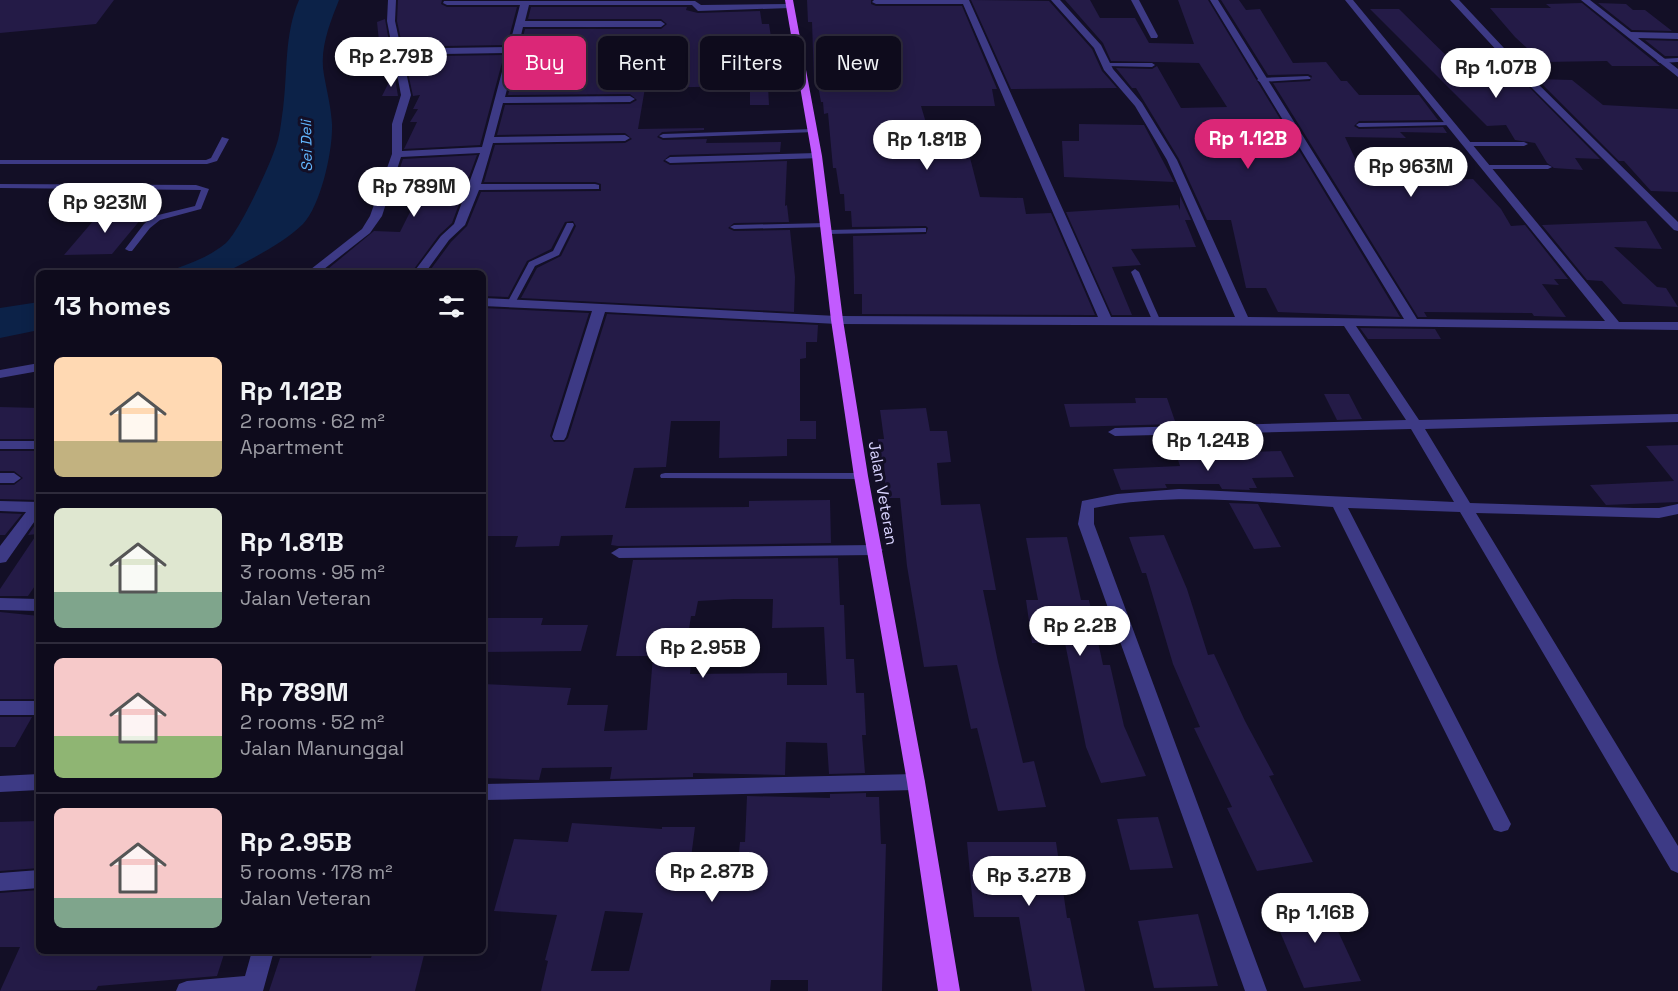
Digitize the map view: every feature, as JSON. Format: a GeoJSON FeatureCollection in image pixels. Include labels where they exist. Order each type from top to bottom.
{"type":"FeatureCollection","features":[{"type":"Feature","properties":{"kind":"main road","name":"Jalan Veteran"},"geometry":{"type":"LineString","coordinates":[[790,3],[795,36]]}},
{"type":"Feature","properties":{"kind":"main road","name":"Jalan Veteran"},"geometry":{"type":"LineString","coordinates":[[804,83],[817,156],[837,320],[861,476],[916,782],[948,991]]}},
{"type":"Feature","properties":{"kind":"street"},"geometry":{"type":"LineString","coordinates":[[316,270],[366,231],[376,216],[397,154],[398,124],[406,95],[391,21],[392,0]]}},
{"type":"Feature","properties":{"kind":"street"},"geometry":{"type":"LineString","coordinates":[[1055,0],[1098,47],[1107,65],[1126,92],[1139,105],[1172,160],[1243,321]]}},
{"type":"Feature","properties":{"kind":"street"},"geometry":{"type":"LineString","coordinates":[[1135,0],[1155,36]]}},
{"type":"Feature","properties":{"kind":"street"},"geometry":{"type":"LineString","coordinates":[[1214,0],[1260,80],[1360,235],[1413,323]]}},
{"type":"Feature","properties":{"kind":"street"},"geometry":{"type":"LineString","coordinates":[[1349,0],[1469,144],[1528,222],[1615,325]]}},
{"type":"Feature","properties":{"kind":"street"},"geometry":{"type":"LineString","coordinates":[[1454,0],[1530,81],[1678,228]]}},
{"type":"Feature","properties":{"kind":"street"},"geometry":{"type":"LineString","coordinates":[[1585,0],[1678,74]]}},
{"type":"Feature","properties":{"kind":"street"},"geometry":{"type":"LineString","coordinates":[[447,3],[526,1],[694,3],[698,8],[790,3]]}},
{"type":"Feature","properties":{"kind":"street"},"geometry":{"type":"LineString","coordinates":[[518,36],[526,1]]}},
{"type":"Feature","properties":{"kind":"street"},"geometry":{"type":"LineString","coordinates":[[876,2],[966,1],[1106,321]]}},
{"type":"Feature","properties":{"kind":"street"},"geometry":{"type":"LineString","coordinates":[[521,24],[661,24]]}},
{"type":"Feature","properties":{"kind":"street"},"geometry":{"type":"LineString","coordinates":[[1628,34],[1678,36]]}},
{"type":"Feature","properties":{"kind":"street"},"geometry":{"type":"LineString","coordinates":[[443,51],[504,53]]}},
{"type":"Feature","properties":{"kind":"street"},"geometry":{"type":"LineString","coordinates":[[422,270],[445,238],[459,225],[487,145],[504,86]]}},
{"type":"Feature","properties":{"kind":"street"},"geometry":{"type":"LineString","coordinates":[[500,100],[630,99]]}},
{"type":"Feature","properties":{"kind":"street"},"geometry":{"type":"LineString","coordinates":[[397,154],[487,145],[625,138]]}},
{"type":"Feature","properties":{"kind":"street"},"geometry":{"type":"LineString","coordinates":[[670,160],[817,156]]}},
{"type":"Feature","properties":{"kind":"street"},"geometry":{"type":"LineString","coordinates":[[473,188],[595,187]]}},
{"type":"Feature","properties":{"kind":"street"},"geometry":{"type":"LineString","coordinates":[[486,302],[837,320],[1243,321],[1678,326]]}},
{"type":"Feature","properties":{"kind":"street"},"geometry":{"type":"LineString","coordinates":[[559,437],[600,308]]}},
{"type":"Feature","properties":{"kind":"street"},"geometry":{"type":"LineString","coordinates":[[1348,323],[1465,507],[1678,864]]}},
{"type":"Feature","properties":{"kind":"street"},"geometry":{"type":"LineString","coordinates":[[0,374],[36,368]]}},
{"type":"Feature","properties":{"kind":"street"},"geometry":{"type":"LineString","coordinates":[[1115,432],[1678,418]]}},
{"type":"Feature","properties":{"kind":"street"},"geometry":{"type":"LineString","coordinates":[[0,445],[36,445]]}},
{"type":"Feature","properties":{"kind":"street"},"geometry":{"type":"LineString","coordinates":[[1256,991],[1085,515],[1087,505],[1102,501],[1174,495],[1225,495],[1338,502],[1634,513],[1659,513],[1678,509]]}},
{"type":"Feature","properties":{"kind":"street"},"geometry":{"type":"LineString","coordinates":[[1338,502],[1501,824]]}},
{"type":"Feature","properties":{"kind":"street"},"geometry":{"type":"LineString","coordinates":[[0,507],[36,507]]}},
{"type":"Feature","properties":{"kind":"street"},"geometry":{"type":"LineString","coordinates":[[0,558],[36,510]]}},
{"type":"Feature","properties":{"kind":"street"},"geometry":{"type":"LineString","coordinates":[[619,554],[875,550]]}},
{"type":"Feature","properties":{"kind":"street"},"geometry":{"type":"LineString","coordinates":[[0,604],[36,605]]}},
{"type":"Feature","properties":{"kind":"street"},"geometry":{"type":"LineString","coordinates":[[0,708],[36,708]]}},
{"type":"Feature","properties":{"kind":"street"},"geometry":{"type":"LineString","coordinates":[[0,784],[36,782]]}},
{"type":"Feature","properties":{"kind":"street"},"geometry":{"type":"LineString","coordinates":[[486,792],[916,782]]}},
{"type":"Feature","properties":{"kind":"street"},"geometry":{"type":"LineString","coordinates":[[0,882],[36,879]]}},
{"type":"Feature","properties":{"kind":"street"},"geometry":{"type":"LineString","coordinates":[[187,991],[253,988],[262,954]]}},
{"type":"Feature","properties":{"kind":"lane"},"geometry":{"type":"LineString","coordinates":[[1660,61],[1678,60]]}},
{"type":"Feature","properties":{"kind":"lane"},"geometry":{"type":"LineString","coordinates":[[1107,65],[1152,65]]}},
{"type":"Feature","properties":{"kind":"lane"},"geometry":{"type":"LineString","coordinates":[[1260,80],[1308,78]]}},
{"type":"Feature","properties":{"kind":"lane"},"geometry":{"type":"LineString","coordinates":[[1359,125],[1452,124]]}},
{"type":"Feature","properties":{"kind":"lane"},"geometry":{"type":"LineString","coordinates":[[663,136],[813,130]]}},
{"type":"Feature","properties":{"kind":"lane"},"geometry":{"type":"LineString","coordinates":[[0,162],[207,162],[214,159],[225,139]]}},
{"type":"Feature","properties":{"kind":"lane"},"geometry":{"type":"LineString","coordinates":[[1469,144],[1524,144]]}},
{"type":"Feature","properties":{"kind":"lane"},"geometry":{"type":"LineString","coordinates":[[1486,167],[1548,167]]}},
{"type":"Feature","properties":{"kind":"lane"},"geometry":{"type":"LineString","coordinates":[[0,186],[203,188],[205,193],[194,209],[163,216],[152,222],[129,249]]}},
{"type":"Feature","properties":{"kind":"lane"},"geometry":{"type":"LineString","coordinates":[[511,303],[532,264],[556,253],[570,225]]}},
{"type":"Feature","properties":{"kind":"lane"},"geometry":{"type":"LineString","coordinates":[[734,227],[923,230]]}},
{"type":"Feature","properties":{"kind":"lane"},"geometry":{"type":"LineString","coordinates":[[1135,272],[1157,322]]}},
{"type":"Feature","properties":{"kind":"lane"},"geometry":{"type":"LineString","coordinates":[[665,477],[861,476]]}},
{"type":"Feature","properties":{"kind":"water","name":"Sei Deli"},"geometry":{"type":"Polygon","coordinates":[[[299,0],[339,0],[326,36],[323,56],[332,135],[325,177],[315,204],[303,224],[286,238],[230,270],[172,270],[204,257],[226,243],[239,226],[253,199],[278,140],[294,13],[299,0]]]}},
{"type":"Feature","properties":{"kind":"water"},"geometry":{"type":"Polygon","coordinates":[[[36,302],[36,331],[0,338],[0,308],[36,302]]]}},
{"type":"Feature","properties":{"kind":"building"},"geometry":{"type":"Polygon","coordinates":[[[0,0],[114,0],[96,24],[0,33],[0,0]]]}},
{"type":"Feature","properties":{"kind":"building"},"geometry":{"type":"Polygon","coordinates":[[[398,0],[442,0],[441,4],[447,7],[517,7],[509,36],[504,36],[504,45],[443,46],[437,51],[443,56],[504,55],[480,145],[404,149],[417,122],[410,122],[418,109],[413,109],[420,95],[413,96],[397,21],[398,0]]]}},
{"type":"Feature","properties":{"kind":"building"},"geometry":{"type":"Polygon","coordinates":[[[807,0],[871,0],[871,4],[876,6],[962,6],[997,89],[992,89],[995,106],[921,106],[932,143],[966,142],[980,197],[1023,198],[1026,214],[1051,213],[1095,315],[862,314],[862,294],[854,294],[853,236],[926,234],[928,228],[926,226],[852,227],[851,211],[845,211],[844,194],[840,194],[836,168],[833,168],[828,113],[824,114],[819,90],[901,90],[901,36],[816,36],[816,80],[814,80],[812,22],[808,22],[807,0]]]}},
{"type":"Feature","properties":{"kind":"building"},"geometry":{"type":"Polygon","coordinates":[[[971,0],[1049,1],[1092,49],[1102,71],[1117,88],[1011,89],[971,0]]]}},
{"type":"Feature","properties":{"kind":"building"},"geometry":{"type":"Polygon","coordinates":[[[1065,0],[1090,0],[1100,18],[1135,18],[1149,43],[1194,44],[1178,0],[1208,0],[1400,317],[1278,312],[1266,288],[1246,288],[1231,220],[1207,220],[1179,159],[1136,88],[1132,88],[1116,68],[1152,69],[1157,66],[1181,108],[1227,107],[1199,63],[1111,61],[1103,43],[1065,0]]]}},
{"type":"Feature","properties":{"kind":"building"},"geometry":{"type":"Polygon","coordinates":[[[1221,0],[1239,0],[1246,10],[1260,9],[1293,63],[1326,62],[1341,81],[1347,81],[1359,95],[1419,95],[1438,120],[1359,121],[1354,126],[1359,129],[1443,127],[1447,133],[1400,132],[1406,138],[1345,137],[1359,167],[1376,185],[1447,186],[1442,180],[1473,179],[1501,209],[1511,226],[1525,225],[1568,279],[1554,279],[1559,285],[1542,284],[1566,317],[1534,316],[1532,313],[1424,312],[1427,317],[1418,317],[1273,83],[1310,81],[1312,76],[1308,74],[1268,75],[1221,0]]]}},
{"type":"Feature","properties":{"kind":"building"},"geometry":{"type":"Polygon","coordinates":[[[1582,3],[1660,66],[1612,66],[1607,61],[1542,62],[1515,37],[1490,8],[1551,8],[1546,4],[1582,3]]]}},
{"type":"Feature","properties":{"kind":"building"},"geometry":{"type":"Polygon","coordinates":[[[1598,3],[1626,4],[1633,10],[1645,10],[1672,31],[1632,30],[1598,3]]]}},
{"type":"Feature","properties":{"kind":"building"},"geometry":{"type":"Polygon","coordinates":[[[531,7],[687,7],[686,10],[698,13],[760,11],[762,24],[769,24],[771,36],[700,36],[700,87],[688,87],[688,36],[598,36],[598,90],[645,90],[638,129],[704,128],[704,130],[662,132],[657,137],[663,140],[707,139],[706,143],[781,142],[780,152],[670,155],[663,161],[670,165],[787,161],[785,206],[787,205],[789,222],[734,223],[728,228],[734,231],[790,230],[795,277],[794,312],[521,298],[537,268],[561,256],[576,226],[573,221],[565,222],[551,249],[527,261],[508,297],[486,296],[486,270],[430,270],[451,242],[467,226],[481,192],[601,191],[601,184],[595,182],[484,182],[495,145],[625,143],[632,139],[625,133],[497,135],[505,105],[630,104],[637,100],[630,94],[508,95],[509,90],[586,90],[586,36],[523,36],[525,29],[661,29],[667,24],[661,19],[528,19],[531,7]]]}},
{"type":"Feature","properties":{"kind":"building"},"geometry":{"type":"Polygon","coordinates":[[[1370,9],[1399,9],[1470,79],[1521,79],[1600,159],[1575,158],[1583,170],[1554,168],[1547,163],[1535,143],[1515,140],[1506,125],[1487,126],[1370,9]]]}},
{"type":"Feature","properties":{"kind":"building"},"geometry":{"type":"Polygon","coordinates":[[[385,19],[392,59],[381,60],[377,22],[385,19]]]}},
{"type":"Feature","properties":{"kind":"building"},"geometry":{"type":"Polygon","coordinates":[[[1645,40],[1678,41],[1678,56],[1665,56],[1645,40]]]}},
{"type":"Feature","properties":{"kind":"building"},"geometry":{"type":"Polygon","coordinates":[[[394,72],[398,96],[382,96],[394,72]]]}},
{"type":"Feature","properties":{"kind":"building"},"geometry":{"type":"Polygon","coordinates":[[[1537,79],[1572,80],[1603,105],[1678,109],[1678,192],[1651,191],[1624,161],[1619,161],[1537,79]]]}},
{"type":"Feature","properties":{"kind":"building"},"geometry":{"type":"Polygon","coordinates":[[[750,90],[768,90],[769,105],[750,105],[750,90]]]}},
{"type":"Feature","properties":{"kind":"building"},"geometry":{"type":"Polygon","coordinates":[[[1079,124],[1144,125],[1174,182],[1064,177],[1062,141],[1079,141],[1079,124]]]}},
{"type":"Feature","properties":{"kind":"building"},"geometry":{"type":"Polygon","coordinates":[[[477,155],[452,223],[439,235],[413,270],[327,270],[374,231],[400,232],[422,188],[402,188],[407,181],[395,182],[403,159],[477,155]]]}},
{"type":"Feature","properties":{"kind":"building"},"geometry":{"type":"Polygon","coordinates":[[[1180,196],[1191,220],[1185,220],[1196,247],[1131,249],[1141,265],[1112,267],[1132,315],[1112,315],[1066,212],[1178,205],[1180,210],[1180,196]]]}},
{"type":"Feature","properties":{"kind":"building"},"geometry":{"type":"Polygon","coordinates":[[[100,213],[146,213],[112,254],[64,255],[100,213]]]}},
{"type":"Feature","properties":{"kind":"building"},"geometry":{"type":"Polygon","coordinates":[[[1646,221],[1662,249],[1614,247],[1657,287],[1666,288],[1678,307],[1623,304],[1602,281],[1587,280],[1542,225],[1646,221]]]}},
{"type":"Feature","properties":{"kind":"building"},"geometry":{"type":"Polygon","coordinates":[[[486,308],[589,313],[550,436],[554,442],[564,442],[568,438],[607,314],[818,325],[817,342],[806,342],[806,358],[800,359],[800,421],[816,421],[816,439],[787,439],[787,456],[719,458],[720,421],[671,421],[666,467],[634,468],[625,508],[749,507],[749,501],[830,500],[831,543],[618,546],[611,545],[613,535],[561,536],[559,546],[515,547],[518,536],[486,536],[486,308]]]}},
{"type":"Feature","properties":{"kind":"building"},"geometry":{"type":"Polygon","coordinates":[[[1360,328],[1435,329],[1441,339],[1368,339],[1360,328]]]}},
{"type":"Feature","properties":{"kind":"building"},"geometry":{"type":"Polygon","coordinates":[[[1324,394],[1349,394],[1362,419],[1337,420],[1324,394]]]}},
{"type":"Feature","properties":{"kind":"building"},"geometry":{"type":"Polygon","coordinates":[[[1135,398],[1167,398],[1176,424],[1070,427],[1064,404],[1136,403],[1135,398]]]}},
{"type":"Feature","properties":{"kind":"building"},"geometry":{"type":"Polygon","coordinates":[[[0,407],[36,408],[36,439],[0,439],[0,407]]]}},
{"type":"Feature","properties":{"kind":"building"},"geometry":{"type":"Polygon","coordinates":[[[926,408],[930,431],[947,431],[951,462],[937,463],[941,505],[980,504],[996,590],[983,590],[998,662],[1023,763],[1034,761],[1046,807],[998,811],[977,728],[971,729],[957,665],[924,667],[907,566],[900,498],[886,498],[884,462],[879,462],[878,439],[884,439],[880,410],[926,408]]]}},
{"type":"Feature","properties":{"kind":"building"},"geometry":{"type":"Polygon","coordinates":[[[1678,445],[1678,502],[1606,505],[1590,485],[1674,481],[1646,446],[1678,445]]]}},
{"type":"Feature","properties":{"kind":"building"},"geometry":{"type":"Polygon","coordinates":[[[0,451],[36,451],[36,500],[0,499],[0,485],[14,485],[23,478],[14,471],[0,471],[0,451]]]}},
{"type":"Feature","properties":{"kind":"building"},"geometry":{"type":"Polygon","coordinates":[[[1281,451],[1294,477],[1252,478],[1257,488],[1249,488],[1250,490],[1222,489],[1219,484],[1165,484],[1167,488],[1121,490],[1113,469],[1180,466],[1176,454],[1251,457],[1248,452],[1281,451]]]}},
{"type":"Feature","properties":{"kind":"building"},"geometry":{"type":"Polygon","coordinates":[[[1229,503],[1258,504],[1281,547],[1254,549],[1229,503]]]}},
{"type":"Feature","properties":{"kind":"building"},"geometry":{"type":"Polygon","coordinates":[[[0,513],[22,514],[5,535],[0,535],[0,513]]]}},
{"type":"Feature","properties":{"kind":"building"},"geometry":{"type":"Polygon","coordinates":[[[36,523],[36,534],[28,535],[36,523]]]}},
{"type":"Feature","properties":{"kind":"building"},"geometry":{"type":"Polygon","coordinates":[[[36,535],[36,584],[28,596],[0,596],[0,589],[36,535]]]}},
{"type":"Feature","properties":{"kind":"building"},"geometry":{"type":"Polygon","coordinates":[[[1164,535],[1187,589],[1208,655],[1214,654],[1245,721],[1274,775],[1269,776],[1313,862],[1257,871],[1227,808],[1232,807],[1194,728],[1200,727],[1173,664],[1146,573],[1142,573],[1129,537],[1164,535]]]}},
{"type":"Feature","properties":{"kind":"building"},"geometry":{"type":"Polygon","coordinates":[[[1067,537],[1081,600],[1089,600],[1103,665],[1110,665],[1124,726],[1146,776],[1101,783],[1086,747],[1065,643],[1032,643],[1026,600],[1038,600],[1026,538],[1067,537]]]}},
{"type":"Feature","properties":{"kind":"building"},"geometry":{"type":"Polygon","coordinates":[[[838,558],[840,605],[844,605],[846,659],[854,659],[856,693],[864,693],[866,735],[862,735],[865,773],[829,774],[827,743],[786,742],[785,775],[693,773],[693,777],[610,779],[612,767],[542,768],[539,780],[486,778],[486,684],[571,688],[567,705],[608,705],[604,731],[647,730],[653,656],[616,656],[633,560],[838,558]],[[773,599],[698,601],[695,616],[691,616],[684,662],[691,662],[690,674],[787,673],[787,685],[827,685],[824,627],[772,628],[773,599]]]}},
{"type":"Feature","properties":{"kind":"building"},"geometry":{"type":"Polygon","coordinates":[[[0,612],[36,616],[36,699],[0,699],[0,612]]]}},
{"type":"Feature","properties":{"kind":"building"},"geometry":{"type":"Polygon","coordinates":[[[486,618],[543,618],[541,625],[588,625],[581,651],[486,652],[486,618]]]}},
{"type":"Feature","properties":{"kind":"building"},"geometry":{"type":"Polygon","coordinates":[[[0,717],[32,717],[15,747],[0,747],[0,717]]]}},
{"type":"Feature","properties":{"kind":"building"},"geometry":{"type":"Polygon","coordinates":[[[866,793],[866,797],[879,797],[881,844],[886,844],[882,991],[808,991],[808,980],[771,980],[770,991],[541,991],[548,961],[545,960],[557,915],[494,911],[514,839],[568,842],[572,823],[662,829],[662,827],[695,827],[688,881],[736,884],[740,842],[745,842],[747,796],[830,798],[830,794],[866,793]],[[605,911],[591,971],[629,971],[643,913],[605,911]]]}},
{"type":"Feature","properties":{"kind":"building"},"geometry":{"type":"Polygon","coordinates":[[[1158,817],[1173,868],[1130,870],[1117,819],[1158,817]]]}},
{"type":"Feature","properties":{"kind":"building"},"geometry":{"type":"Polygon","coordinates":[[[36,821],[36,868],[0,871],[0,822],[36,821]]]}},
{"type":"Feature","properties":{"kind":"building"},"geometry":{"type":"Polygon","coordinates":[[[967,842],[1056,842],[1067,918],[1070,918],[1085,991],[1032,991],[1019,917],[974,917],[967,842]]]}},
{"type":"Feature","properties":{"kind":"building"},"geometry":{"type":"Polygon","coordinates":[[[36,890],[36,954],[224,954],[217,976],[98,986],[96,990],[0,991],[20,947],[0,947],[0,893],[36,890]]]}},
{"type":"Feature","properties":{"kind":"building"},"geometry":{"type":"Polygon","coordinates":[[[1324,901],[1361,981],[1304,988],[1269,906],[1324,901]]]}},
{"type":"Feature","properties":{"kind":"building"},"geometry":{"type":"Polygon","coordinates":[[[1198,914],[1218,986],[1154,988],[1138,921],[1198,914]]]}},
{"type":"Feature","properties":{"kind":"building"},"geometry":{"type":"Polygon","coordinates":[[[372,954],[424,954],[415,991],[269,991],[280,958],[371,958],[372,954]]]}}]}
